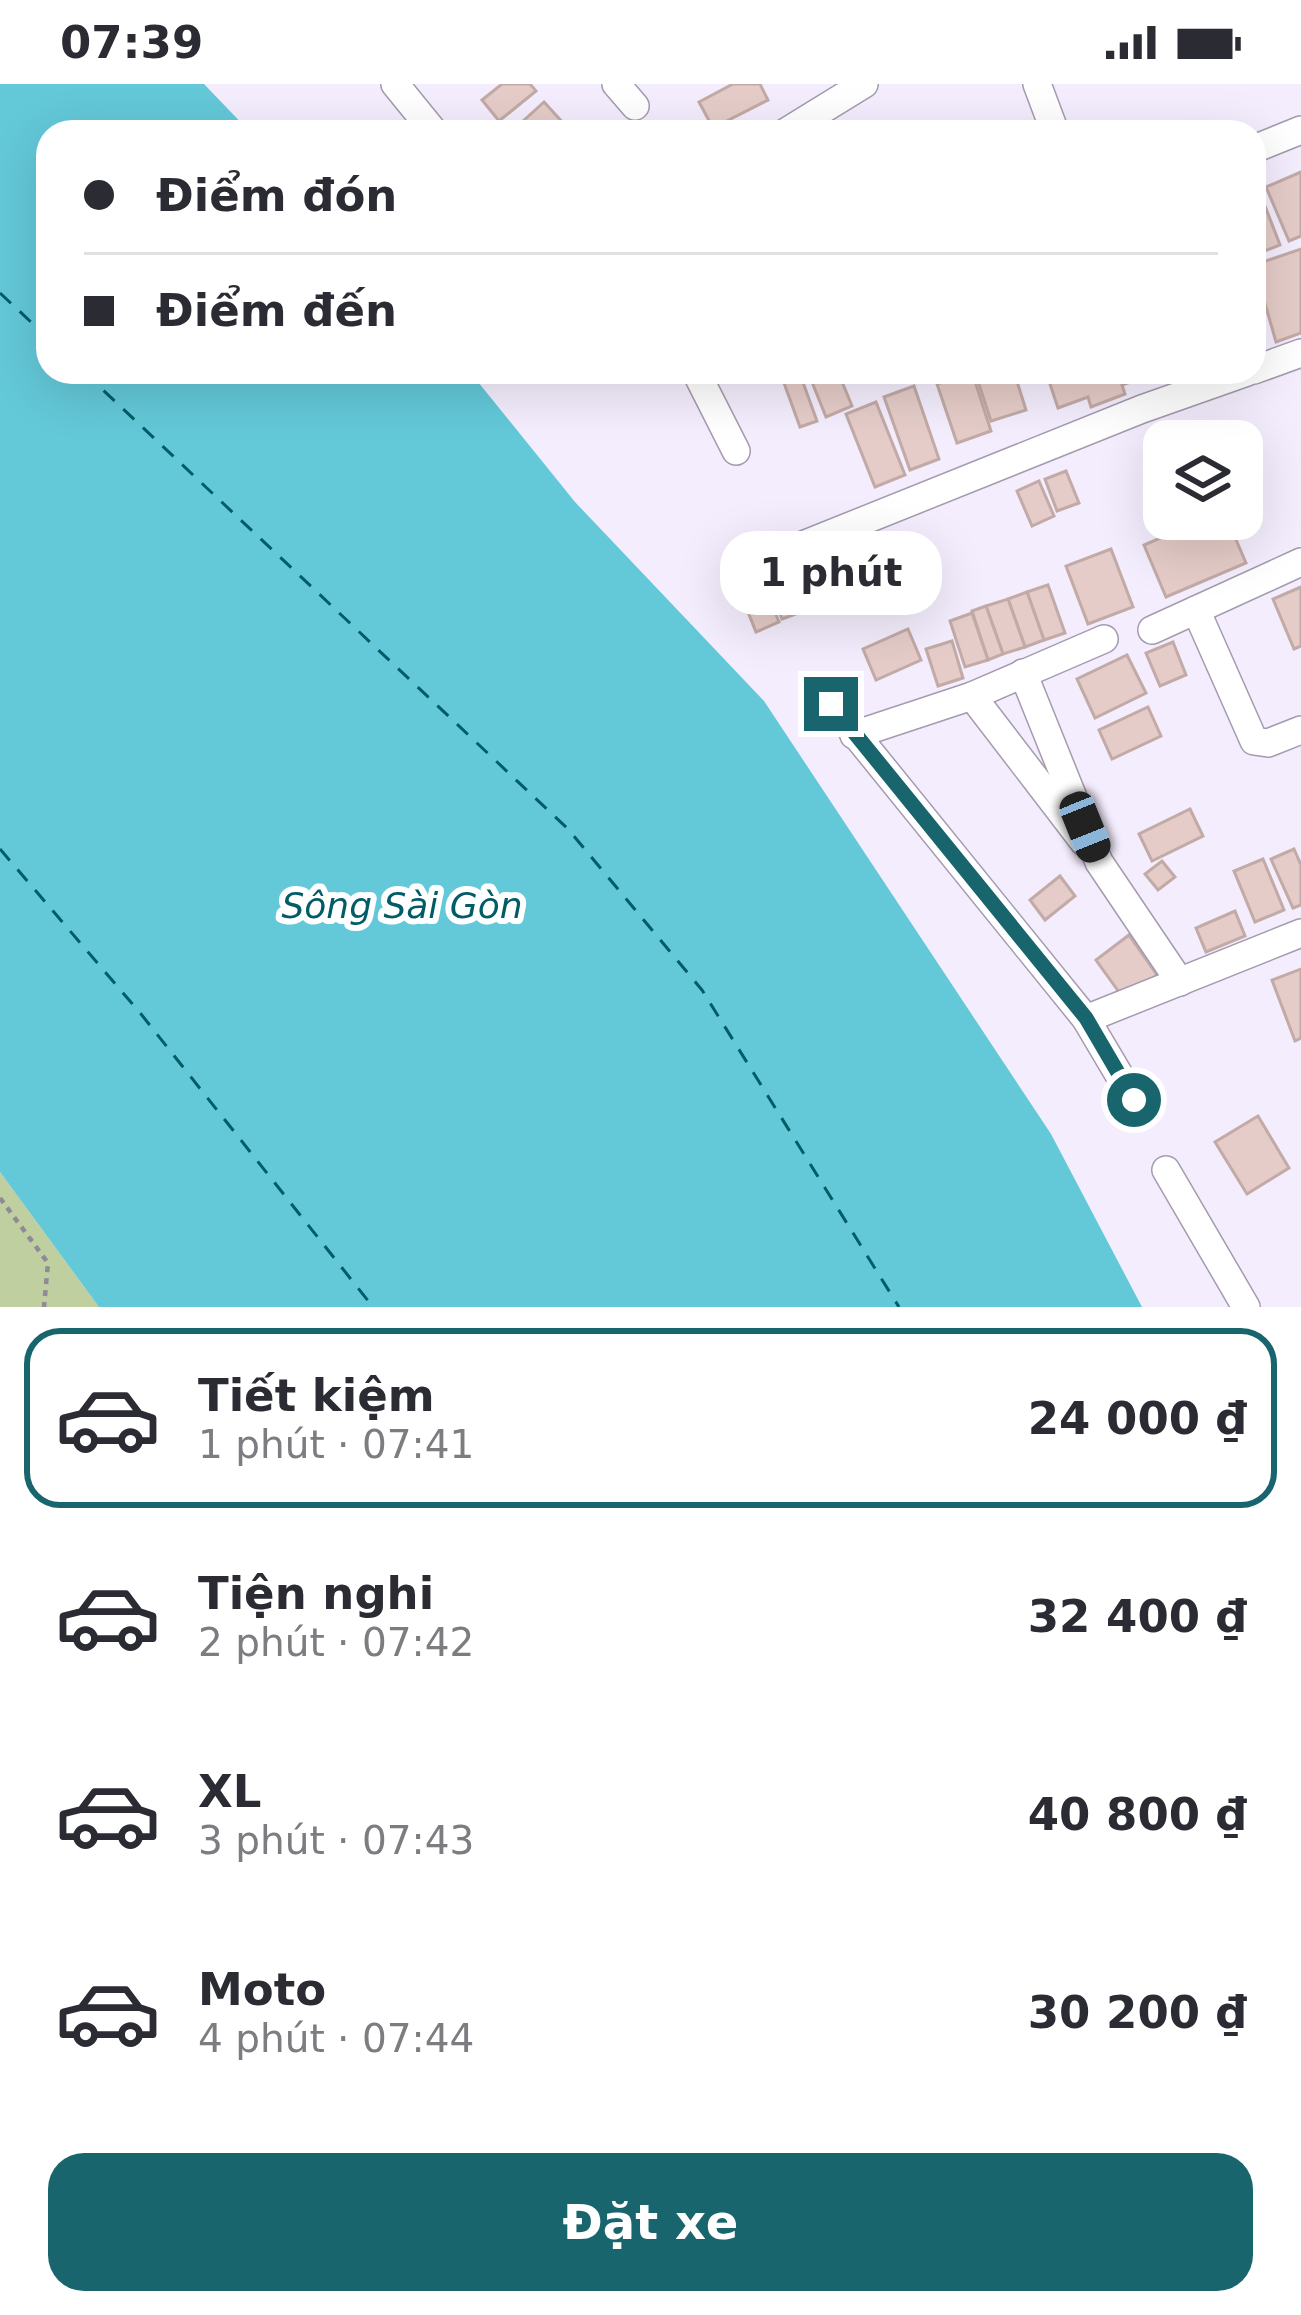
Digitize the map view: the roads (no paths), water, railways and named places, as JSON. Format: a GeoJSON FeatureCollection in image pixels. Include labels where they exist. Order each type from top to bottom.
{"type":"FeatureCollection","features":[{"type":"Feature","properties":{"kind":"street"},"geometry":{"type":"LineString","coordinates":[[394,84],[424,120]]}},
{"type":"Feature","properties":{"kind":"street"},"geometry":{"type":"LineString","coordinates":[[616,84],[634,106]]}},
{"type":"Feature","properties":{"kind":"street"},"geometry":{"type":"LineString","coordinates":[[806,120],[864,84]]}},
{"type":"Feature","properties":{"kind":"street"},"geometry":{"type":"LineString","coordinates":[[1037,84],[1050,120]]}},
{"type":"Feature","properties":{"kind":"street"},"geometry":{"type":"LineString","coordinates":[[1266,144],[1301,130]]}},
{"type":"Feature","properties":{"kind":"street"},"geometry":{"type":"LineString","coordinates":[[1266,366],[1301,353]]}},
{"type":"Feature","properties":{"kind":"street"},"geometry":{"type":"LineString","coordinates":[[702,384],[736,451]]}},
{"type":"Feature","properties":{"kind":"street"},"geometry":{"type":"LineString","coordinates":[[746,572],[793,549],[1214,384]]}},
{"type":"Feature","properties":{"kind":"street"},"geometry":{"type":"LineString","coordinates":[[1152,630],[1301,562]]}},
{"type":"Feature","properties":{"kind":"street"},"geometry":{"type":"LineString","coordinates":[[1196,610],[1254,742],[1268,743],[1301,730]]}},
{"type":"Feature","properties":{"kind":"street"},"geometry":{"type":"LineString","coordinates":[[854,735],[972,696],[1104,639]]}},
{"type":"Feature","properties":{"kind":"street"},"geometry":{"type":"LineString","coordinates":[[1023,673],[1100,862]]}},
{"type":"Feature","properties":{"kind":"street"},"geometry":{"type":"LineString","coordinates":[[972,696],[1100,862],[1180,982]]}},
{"type":"Feature","properties":{"kind":"street"},"geometry":{"type":"LineString","coordinates":[[831,704],[1086,1018],[1134,1100]]}},
{"type":"Feature","properties":{"kind":"street"},"geometry":{"type":"LineString","coordinates":[[1086,1018],[1301,933]]}},
{"type":"Feature","properties":{"kind":"street"},"geometry":{"type":"LineString","coordinates":[[1166,1170],[1246,1307]]}},
{"type":"Feature","properties":{"kind":"water","name":"Sông Sài Gòn"},"geometry":{"type":"Polygon","coordinates":[[[0,84],[204,84],[238,120],[36,120],[36,384],[480,384],[575,502],[764,701],[1051,1134],[1142,1307],[99,1307],[0,1172],[0,84]]]}}]}
